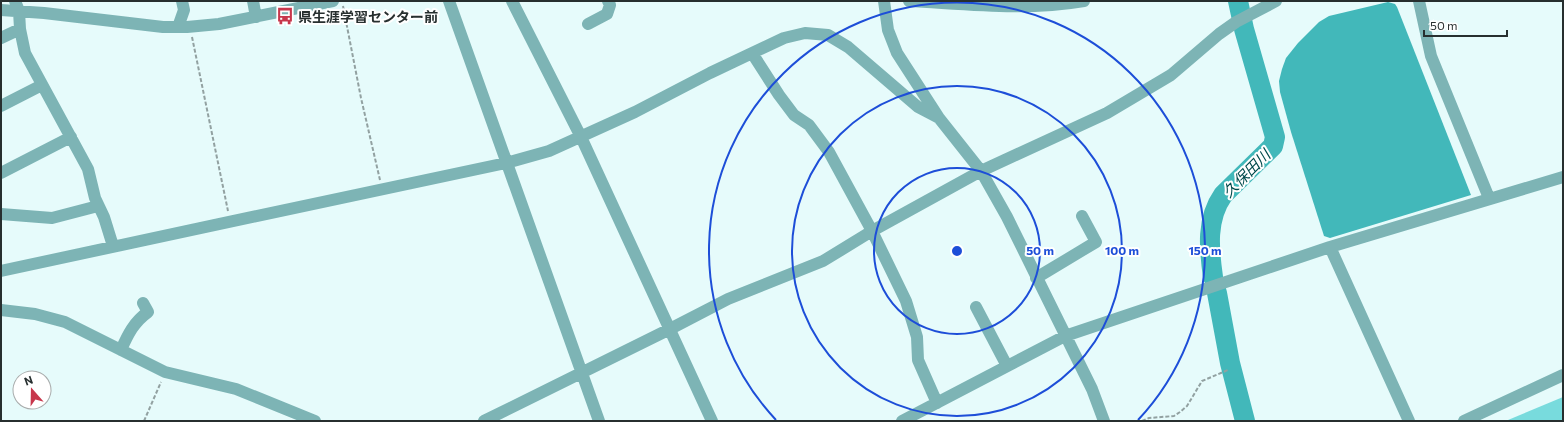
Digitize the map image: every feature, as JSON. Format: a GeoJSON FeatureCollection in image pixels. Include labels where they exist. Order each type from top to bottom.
{"type":"FeatureCollection","features":[{"type":"Feature","properties":{"kind":"street"},"geometry":{"type":"LineString","coordinates":[[182,1],[184,10],[182,28]]}},
{"type":"Feature","properties":{"kind":"street"},"geometry":{"type":"LineString","coordinates":[[253,1],[256,17]]}},
{"type":"Feature","properties":{"kind":"street"},"geometry":{"type":"LineString","coordinates":[[1,10],[17,6],[182,28],[219,24],[334,1]]}},
{"type":"Feature","properties":{"kind":"street"},"geometry":{"type":"LineString","coordinates":[[449,1],[599,421]]}},
{"type":"Feature","properties":{"kind":"street"},"geometry":{"type":"LineString","coordinates":[[512,1],[581,137],[712,421]]}},
{"type":"Feature","properties":{"kind":"street"},"geometry":{"type":"LineString","coordinates":[[884,1],[888,30],[897,54],[939,118],[981,171],[1007,217],[1092,390],[1104,421]]}},
{"type":"Feature","properties":{"kind":"street"},"geometry":{"type":"LineString","coordinates":[[909,1],[1010,7],[1052,5],[1084,1]]}},
{"type":"Feature","properties":{"kind":"street"},"geometry":{"type":"LineString","coordinates":[[484,421],[581,372],[670,330],[728,299],[823,261],[872,231],[981,171],[1107,113],[1171,75],[1219,34],[1236,22],[1265,4],[1276,1]]}},
{"type":"Feature","properties":{"kind":"street"},"geometry":{"type":"LineString","coordinates":[[1419,1],[1432,56],[1489,198]]}},
{"type":"Feature","properties":{"kind":"street"},"geometry":{"type":"LineString","coordinates":[[588,24],[607,14],[612,2]]}},
{"type":"Feature","properties":{"kind":"street"},"geometry":{"type":"LineString","coordinates":[[17,6],[25,53],[88,169],[98,206],[104,217],[112,246]]}},
{"type":"Feature","properties":{"kind":"street"},"geometry":{"type":"LineString","coordinates":[[1,38],[20,28]]}},
{"type":"Feature","properties":{"kind":"street"},"geometry":{"type":"LineString","coordinates":[[1,270],[506,164],[550,151],[641,109],[710,73],[784,38],[805,32],[828,35],[848,47],[918,107],[939,118]]}},
{"type":"Feature","properties":{"kind":"street"},"geometry":{"type":"LineString","coordinates":[[752,53],[779,95],[794,115],[809,125],[829,152],[872,231],[906,301],[917,337],[918,360],[937,403]]}},
{"type":"Feature","properties":{"kind":"street"},"geometry":{"type":"LineString","coordinates":[[1,106],[42,85]]}},
{"type":"Feature","properties":{"kind":"street"},"geometry":{"type":"LineString","coordinates":[[1,173],[71,137]]}},
{"type":"Feature","properties":{"kind":"street"},"geometry":{"type":"LineString","coordinates":[[902,421],[1065,336],[1330,247],[1563,177]]}},
{"type":"Feature","properties":{"kind":"street"},"geometry":{"type":"LineString","coordinates":[[1,214],[52,218],[98,206]]}},
{"type":"Feature","properties":{"kind":"street"},"geometry":{"type":"LineString","coordinates":[[1036,278],[1096,242],[1082,216]]}},
{"type":"Feature","properties":{"kind":"street"},"geometry":{"type":"LineString","coordinates":[[1330,247],[1409,421]]}},
{"type":"Feature","properties":{"kind":"street"},"geometry":{"type":"LineString","coordinates":[[976,307],[1007,366]]}},
{"type":"Feature","properties":{"kind":"street"},"geometry":{"type":"LineString","coordinates":[[1,310],[35,314],[65,322],[165,372],[236,388],[315,421]]}},
{"type":"Feature","properties":{"kind":"street"},"geometry":{"type":"LineString","coordinates":[[121,350],[132,328],[139,319],[148,312]]}},
{"type":"Feature","properties":{"kind":"street"},"geometry":{"type":"LineString","coordinates":[[1464,421],[1563,375]]}},
{"type":"Feature","properties":{"kind":"path"},"geometry":{"type":"LineString","coordinates":[[342,1],[361,98],[382,189]]}},
{"type":"Feature","properties":{"kind":"path"},"geometry":{"type":"LineString","coordinates":[[182,28],[194,39],[230,222]]}},
{"type":"Feature","properties":{"kind":"path"},"geometry":{"type":"LineString","coordinates":[[1142,421],[1149,418],[1174,416],[1187,406],[1196,394],[1198,386],[1202,381],[1228,370]]}},
{"type":"Feature","properties":{"kind":"path"},"geometry":{"type":"LineString","coordinates":[[144,421],[165,372]]}},
{"type":"Feature","properties":{"kind":"shaded area"},"geometry":{"type":"Polygon","coordinates":[[[1388,2],[1395,4],[1397,7],[1471,195],[1330,238],[1324,236],[1291,132],[1280,92],[1279,81],[1286,58],[1298,43],[1319,22],[1329,16],[1388,2]]]}},
{"type":"Feature","properties":{"kind":"shaded area"},"geometry":{"type":"Polygon","coordinates":[[[1563,397],[1563,421],[1508,420],[1563,397]]]}},
{"type":"Feature","properties":{"kind":"waterway","name":"久保田川"},"geometry":{"type":"LineString","coordinates":[[1213,277],[1210,256],[1210,234],[1211,224],[1218,204],[1223,195],[1273,146],[1275,137],[1244,29],[1238,1]]}},
{"type":"Feature","properties":{"kind":"waterway","name":"久保田川"},"geometry":{"type":"LineString","coordinates":[[1217,293],[1230,363],[1245,421]]}},
{"type":"Feature","properties":{"kind":"place","name":"県生涯学習センター前"},"geometry":{"type":"Point","coordinates":[285,16]}}]}
